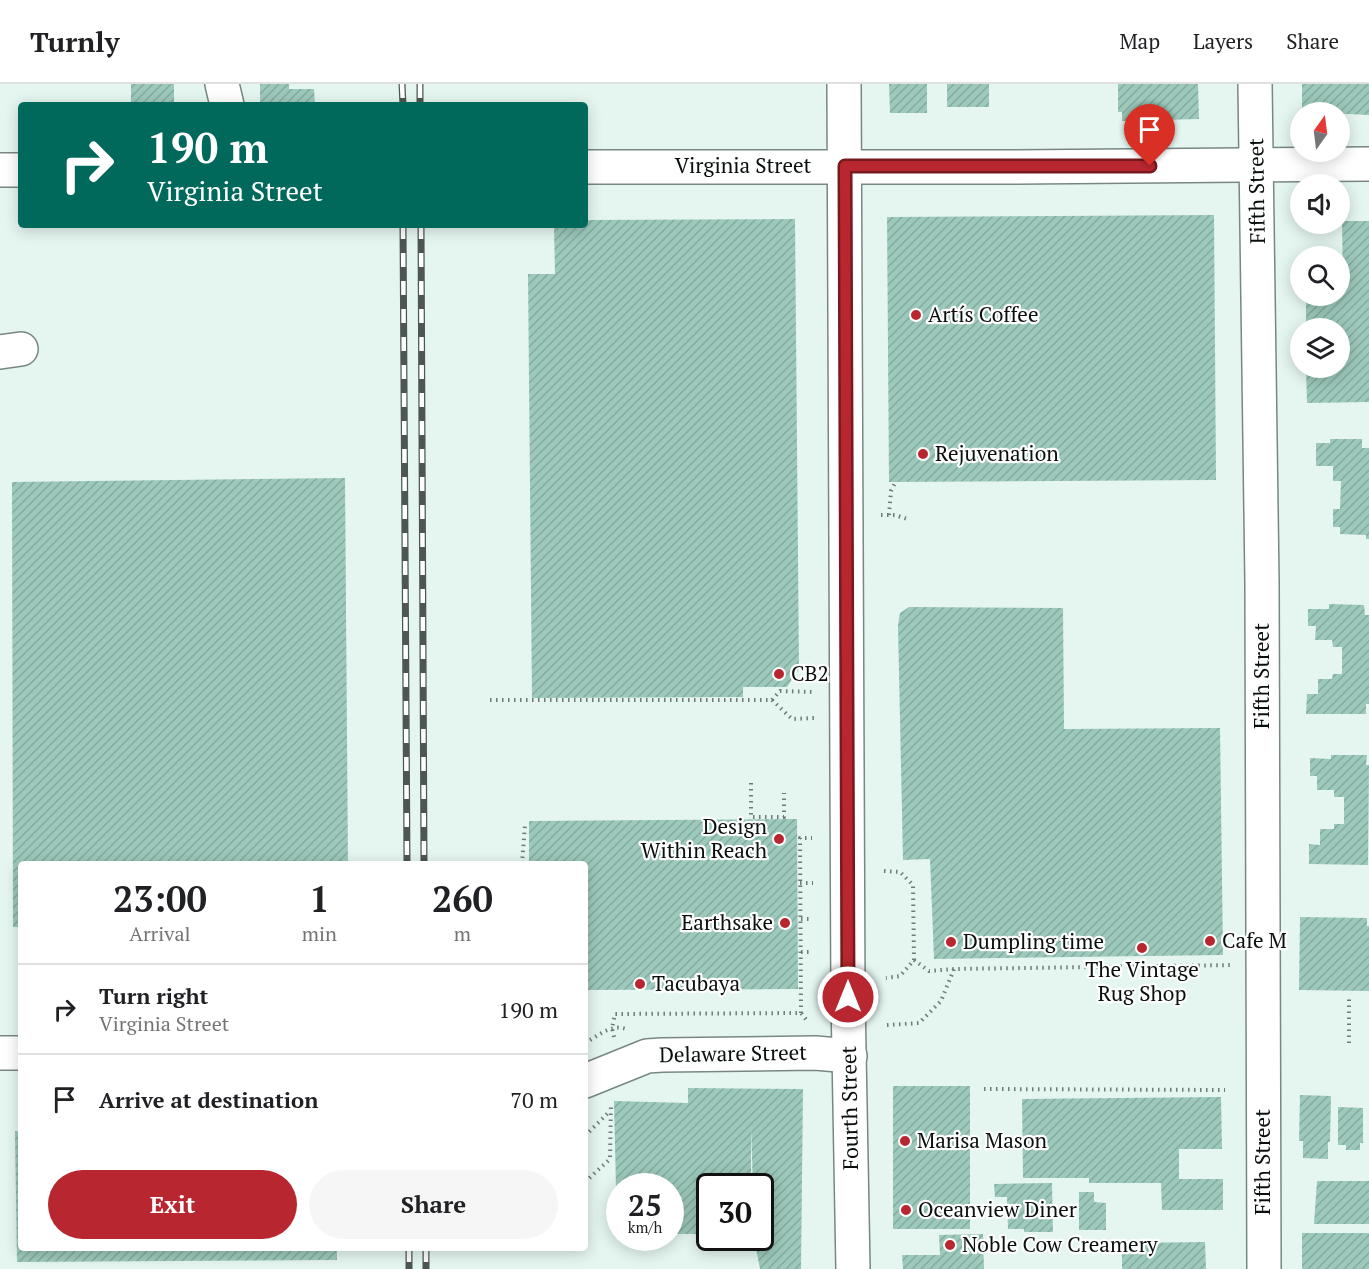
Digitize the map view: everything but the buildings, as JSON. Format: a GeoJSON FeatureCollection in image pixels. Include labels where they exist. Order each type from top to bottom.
{"type":"FeatureCollection","features":[{"type":"Feature","properties":{"kind":"street"},"geometry":{"type":"LineString","coordinates":[[222,84],[226,102]]}},
{"type":"Feature","properties":{"kind":"street","name":"Fourth Street"},"geometry":{"type":"LineString","coordinates":[[844,84],[848,997],[853,1269]]}},
{"type":"Feature","properties":{"kind":"street","name":"Fifth Street"},"geometry":{"type":"LineString","coordinates":[[1256,84],[1261,442],[1264,1269]]}},
{"type":"Feature","properties":{"kind":"street","name":"Virginia Street"},"geometry":{"type":"LineString","coordinates":[[588,167],[1369,164]]}},
{"type":"Feature","properties":{"kind":"street"},"geometry":{"type":"LineString","coordinates":[[0,170],[18,170]]}},
{"type":"Feature","properties":{"kind":"street"},"geometry":{"type":"LineString","coordinates":[[0,1053],[18,1053]]}},
{"type":"Feature","properties":{"kind":"street","name":"Delaware Street"},"geometry":{"type":"LineString","coordinates":[[598,1088],[647,1056],[662,1054],[815,1053],[850,1056]]}},
{"type":"Feature","properties":{"kind":"path"},"geometry":{"type":"LineString","coordinates":[[889,515],[891,491],[896,482]]}},
{"type":"Feature","properties":{"kind":"path"},"geometry":{"type":"LineString","coordinates":[[881,515],[907,519]]}},
{"type":"Feature","properties":{"kind":"path"},"geometry":{"type":"LineString","coordinates":[[772,700],[780,691],[814,692]]}},
{"type":"Feature","properties":{"kind":"path"},"geometry":{"type":"LineString","coordinates":[[490,700],[772,700],[792,719],[815,718]]}},
{"type":"Feature","properties":{"kind":"path"},"geometry":{"type":"LineString","coordinates":[[751,783],[751,817],[784,817],[784,793]]}},
{"type":"Feature","properties":{"kind":"path"},"geometry":{"type":"LineString","coordinates":[[522,861],[525,825]]}},
{"type":"Feature","properties":{"kind":"path"},"geometry":{"type":"LineString","coordinates":[[812,838],[800,838],[800,883],[801,1013],[813,1026]]}},
{"type":"Feature","properties":{"kind":"path"},"geometry":{"type":"LineString","coordinates":[[884,871],[900,872],[913,885],[914,960],[900,976],[886,978]]}},
{"type":"Feature","properties":{"kind":"path"},"geometry":{"type":"LineString","coordinates":[[800,883],[813,883]]}},
{"type":"Feature","properties":{"kind":"path"},"geometry":{"type":"LineString","coordinates":[[801,919],[813,919]]}},
{"type":"Feature","properties":{"kind":"path"},"geometry":{"type":"LineString","coordinates":[[801,952],[813,952]]}},
{"type":"Feature","properties":{"kind":"path"},"geometry":{"type":"LineString","coordinates":[[914,960],[929,970],[1263,965]]}},
{"type":"Feature","properties":{"kind":"path"},"geometry":{"type":"LineString","coordinates":[[887,1025],[919,1023],[940,1001],[954,969]]}},
{"type":"Feature","properties":{"kind":"path"},"geometry":{"type":"LineString","coordinates":[[1349,996],[1349,1043]]}},
{"type":"Feature","properties":{"kind":"path"},"geometry":{"type":"LineString","coordinates":[[616,1044],[612,1028],[615,1014],[707,1016],[801,1013]]}},
{"type":"Feature","properties":{"kind":"path"},"geometry":{"type":"LineString","coordinates":[[588,1041],[612,1028],[623,1027]]}},
{"type":"Feature","properties":{"kind":"path"},"geometry":{"type":"LineString","coordinates":[[588,1179],[610,1159],[611,1110],[598,1088]]}},
{"type":"Feature","properties":{"kind":"path"},"geometry":{"type":"LineString","coordinates":[[984,1089],[1225,1090]]}},
{"type":"Feature","properties":{"kind":"path"},"geometry":{"type":"LineString","coordinates":[[588,1133],[611,1110]]}},
{"type":"Feature","properties":{"kind":"railway"},"geometry":{"type":"LineString","coordinates":[[402,84],[403,102]]}},
{"type":"Feature","properties":{"kind":"railway"},"geometry":{"type":"LineString","coordinates":[[420,84],[420,102]]}},
{"type":"Feature","properties":{"kind":"railway"},"geometry":{"type":"LineString","coordinates":[[403,228],[407,861]]}},
{"type":"Feature","properties":{"kind":"railway"},"geometry":{"type":"LineString","coordinates":[[421,228],[424,861]]}},
{"type":"Feature","properties":{"kind":"railway"},"geometry":{"type":"LineString","coordinates":[[409,1251],[409,1269]]}},
{"type":"Feature","properties":{"kind":"railway"},"geometry":{"type":"LineString","coordinates":[[426,1251],[426,1269]]}},
{"type":"Feature","properties":{"kind":"place","name":"Artís Coffee"},"geometry":{"type":"Point","coordinates":[916,315]}},
{"type":"Feature","properties":{"kind":"place","name":"Rejuvenation"},"geometry":{"type":"Point","coordinates":[923,454]}},
{"type":"Feature","properties":{"kind":"place","name":"CB2"},"geometry":{"type":"Point","coordinates":[779,674]}},
{"type":"Feature","properties":{"kind":"place","name":"Design Within Reach"},"geometry":{"type":"Point","coordinates":[779,839]}},
{"type":"Feature","properties":{"kind":"place","name":"Earthsake"},"geometry":{"type":"Point","coordinates":[785,923]}},
{"type":"Feature","properties":{"kind":"place","name":"Cafe M"},"geometry":{"type":"Point","coordinates":[1210,941]}},
{"type":"Feature","properties":{"kind":"place","name":"Dumpling time"},"geometry":{"type":"Point","coordinates":[951,942]}},
{"type":"Feature","properties":{"kind":"place","name":"The Vintage Rug Shop"},"geometry":{"type":"Point","coordinates":[1142,948]}},
{"type":"Feature","properties":{"kind":"place","name":"Tacubaya"},"geometry":{"type":"Point","coordinates":[640,984]}},
{"type":"Feature","properties":{"kind":"place","name":"Marisa Mason"},"geometry":{"type":"Point","coordinates":[905,1141]}},
{"type":"Feature","properties":{"kind":"place","name":"Oceanview Diner"},"geometry":{"type":"Point","coordinates":[906,1210]}},
{"type":"Feature","properties":{"kind":"place","name":"Noble Cow Creamery"},"geometry":{"type":"Point","coordinates":[950,1245]}},
{"type":"Feature","properties":{"kind":"route"},"geometry":{"type":"LineString","coordinates":[[848,997],[845,166],[1150,166]]}}]}
